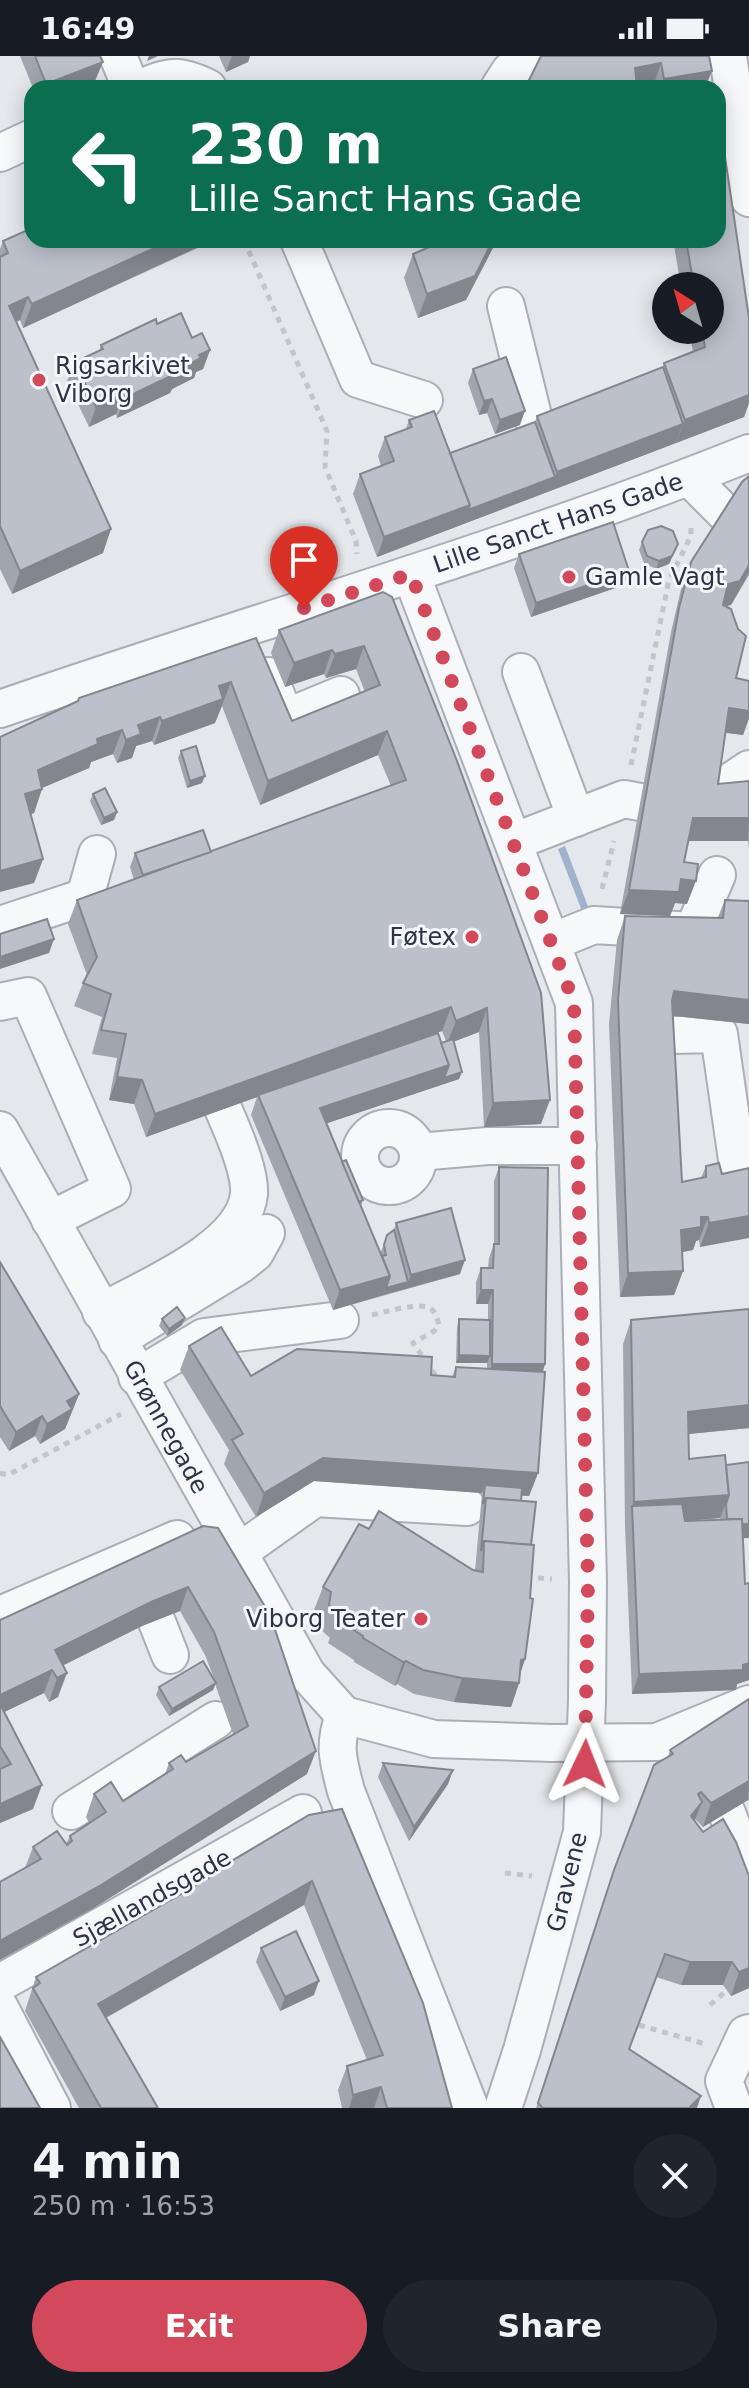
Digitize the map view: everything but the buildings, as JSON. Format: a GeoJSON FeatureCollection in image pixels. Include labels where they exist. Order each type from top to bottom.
{"type":"FeatureCollection","features":[{"type":"Feature","properties":{"kind":"street"},"geometry":{"type":"LineString","coordinates":[[118,56],[128,80]]}},
{"type":"Feature","properties":{"kind":"street"},"geometry":{"type":"LineString","coordinates":[[504,80],[510,71],[534,56]]}},
{"type":"Feature","properties":{"kind":"street"},"geometry":{"type":"LineString","coordinates":[[728,56],[749,198]]}},
{"type":"Feature","properties":{"kind":"street"},"geometry":{"type":"LineString","coordinates":[[158,80],[165,77],[189,80]]}},
{"type":"Feature","properties":{"kind":"street"},"geometry":{"type":"LineString","coordinates":[[0,153],[24,142]]}},
{"type":"Feature","properties":{"kind":"street"},"geometry":{"type":"LineString","coordinates":[[302,248],[358,379],[424,400]]}},
{"type":"Feature","properties":{"kind":"street"},"geometry":{"type":"LineString","coordinates":[[506,306],[536,428]]}},
{"type":"Feature","properties":{"kind":"street","name":"Lille Sanct Hans Gade"},"geometry":{"type":"LineString","coordinates":[[0,709],[411,574],[563,507],[689,477],[749,453]]}},
{"type":"Feature","properties":{"kind":"street"},"geometry":{"type":"LineString","coordinates":[[689,477],[727,515]]}},
{"type":"Feature","properties":{"kind":"street","name":"Gravene"},"geometry":{"type":"LineString","coordinates":[[411,574],[589,1038],[578,1146],[588,1582],[582,1832],[503,2108]]}},
{"type":"Feature","properties":{"kind":"street"},"geometry":{"type":"LineString","coordinates":[[249,626],[285,718],[341,695]]}},
{"type":"Feature","properties":{"kind":"street"},"geometry":{"type":"LineString","coordinates":[[521,672],[576,818]]}},
{"type":"Feature","properties":{"kind":"street"},"geometry":{"type":"LineString","coordinates":[[711,795],[749,769]]}},
{"type":"Feature","properties":{"kind":"street"},"geometry":{"type":"LineString","coordinates":[[513,842],[632,800]]}},
{"type":"Feature","properties":{"kind":"street"},"geometry":{"type":"LineString","coordinates":[[0,925],[85,897],[97,854]]}},
{"type":"Feature","properties":{"kind":"street"},"geometry":{"type":"LineString","coordinates":[[552,942],[594,925],[693,931],[717,875]]}},
{"type":"Feature","properties":{"kind":"street"},"geometry":{"type":"LineString","coordinates":[[0,1002],[28,996],[112,1189],[50,1220]]}},
{"type":"Feature","properties":{"kind":"street"},"geometry":{"type":"LineString","coordinates":[[672,1035],[719,1034],[740,1181]]}},
{"type":"Feature","properties":{"kind":"street"},"geometry":{"type":"LineString","coordinates":[[103,1315],[211,1252],[238,1224],[249,1194],[243,1157],[207,1073]]}},
{"type":"Feature","properties":{"kind":"street","name":"Grønnegade"},"geometry":{"type":"LineString","coordinates":[[0,1130],[307,1674],[300,1689],[344,1715]]}},
{"type":"Feature","properties":{"kind":"street"},"geometry":{"type":"LineString","coordinates":[[418,1152],[488,1146],[578,1146]]}},
{"type":"Feature","properties":{"kind":"street"},"geometry":{"type":"LineString","coordinates":[[103,1315],[211,1226],[224,1209]]}},
{"type":"Feature","properties":{"kind":"street"},"geometry":{"type":"LineString","coordinates":[[103,1315],[240,1265],[255,1253],[266,1233]]}},
{"type":"Feature","properties":{"kind":"street"},"geometry":{"type":"LineString","coordinates":[[144,1387],[204,1337],[340,1320]]}},
{"type":"Feature","properties":{"kind":"street"},"geometry":{"type":"LineString","coordinates":[[239,1552],[315,1498],[467,1507]]}},
{"type":"Feature","properties":{"kind":"street"},"geometry":{"type":"LineString","coordinates":[[0,1615],[134,1567],[219,1521]]}},
{"type":"Feature","properties":{"kind":"street"},"geometry":{"type":"LineString","coordinates":[[470,2108],[346,1791],[336,1755],[337,1734],[344,1715],[434,1739],[585,1743],[670,1751],[749,1704]]}},
{"type":"Feature","properties":{"kind":"street"},"geometry":{"type":"LineString","coordinates":[[71,1811],[216,1720]]}},
{"type":"Feature","properties":{"kind":"street","name":"Sjællandsgade"},"geometry":{"type":"LineString","coordinates":[[0,1983],[303,1813]]}},
{"type":"Feature","properties":{"kind":"street"},"geometry":{"type":"LineString","coordinates":[[727,1813],[749,1872]]}},
{"type":"Feature","properties":{"kind":"street"},"geometry":{"type":"LineString","coordinates":[[0,2008],[52,2108]]}},
{"type":"Feature","properties":{"kind":"street"},"geometry":{"type":"LineString","coordinates":[[734,2108],[724,2081],[741,2043],[749,2033]]}},
{"type":"Feature","properties":{"kind":"path"},"geometry":{"type":"LineString","coordinates":[[247,248],[327,431],[325,467],[356,541],[359,591]]}},
{"type":"Feature","properties":{"kind":"path"},"geometry":{"type":"LineString","coordinates":[[594,925],[632,800],[669,580],[691,536],[689,477]]}},
{"type":"Feature","properties":{"kind":"path"},"geometry":{"type":"LineString","coordinates":[[340,1320],[428,1307],[434,1311],[439,1325],[413,1343],[440,1381]]}},
{"type":"Feature","properties":{"kind":"path"},"geometry":{"type":"LineString","coordinates":[[0,1473],[8,1475],[144,1387]]}},
{"type":"Feature","properties":{"kind":"path"},"geometry":{"type":"LineString","coordinates":[[505,1873],[537,1877]]}},
{"type":"Feature","properties":{"kind":"path"},"geometry":{"type":"LineString","coordinates":[[710,2005],[727,1990]]}},
{"type":"Feature","properties":{"kind":"path"},"geometry":{"type":"LineString","coordinates":[[639,2025],[688,2039]]}},
{"type":"Feature","properties":{"kind":"water"},"geometry":{"type":"Polygon","coordinates":[[[565,846],[589,909],[582,911],[558,849],[565,846]]]}},
{"type":"Feature","properties":{"kind":"place","name":"Rigsarkivet Viborg"},"geometry":{"type":"Point","coordinates":[39,380]}},
{"type":"Feature","properties":{"kind":"place","name":"Gamle Vagt"},"geometry":{"type":"Point","coordinates":[569,577]}},
{"type":"Feature","properties":{"kind":"place","name":"Føtex"},"geometry":{"type":"Point","coordinates":[472,937]}},
{"type":"Feature","properties":{"kind":"place","name":"Viborg Teater"},"geometry":{"type":"Point","coordinates":[421,1619]}},
{"type":"Feature","properties":{"kind":"route"},"geometry":{"type":"LineString","coordinates":[[304,608],[411,574],[574,1003],[588,1582],[585,1764]]}}]}
